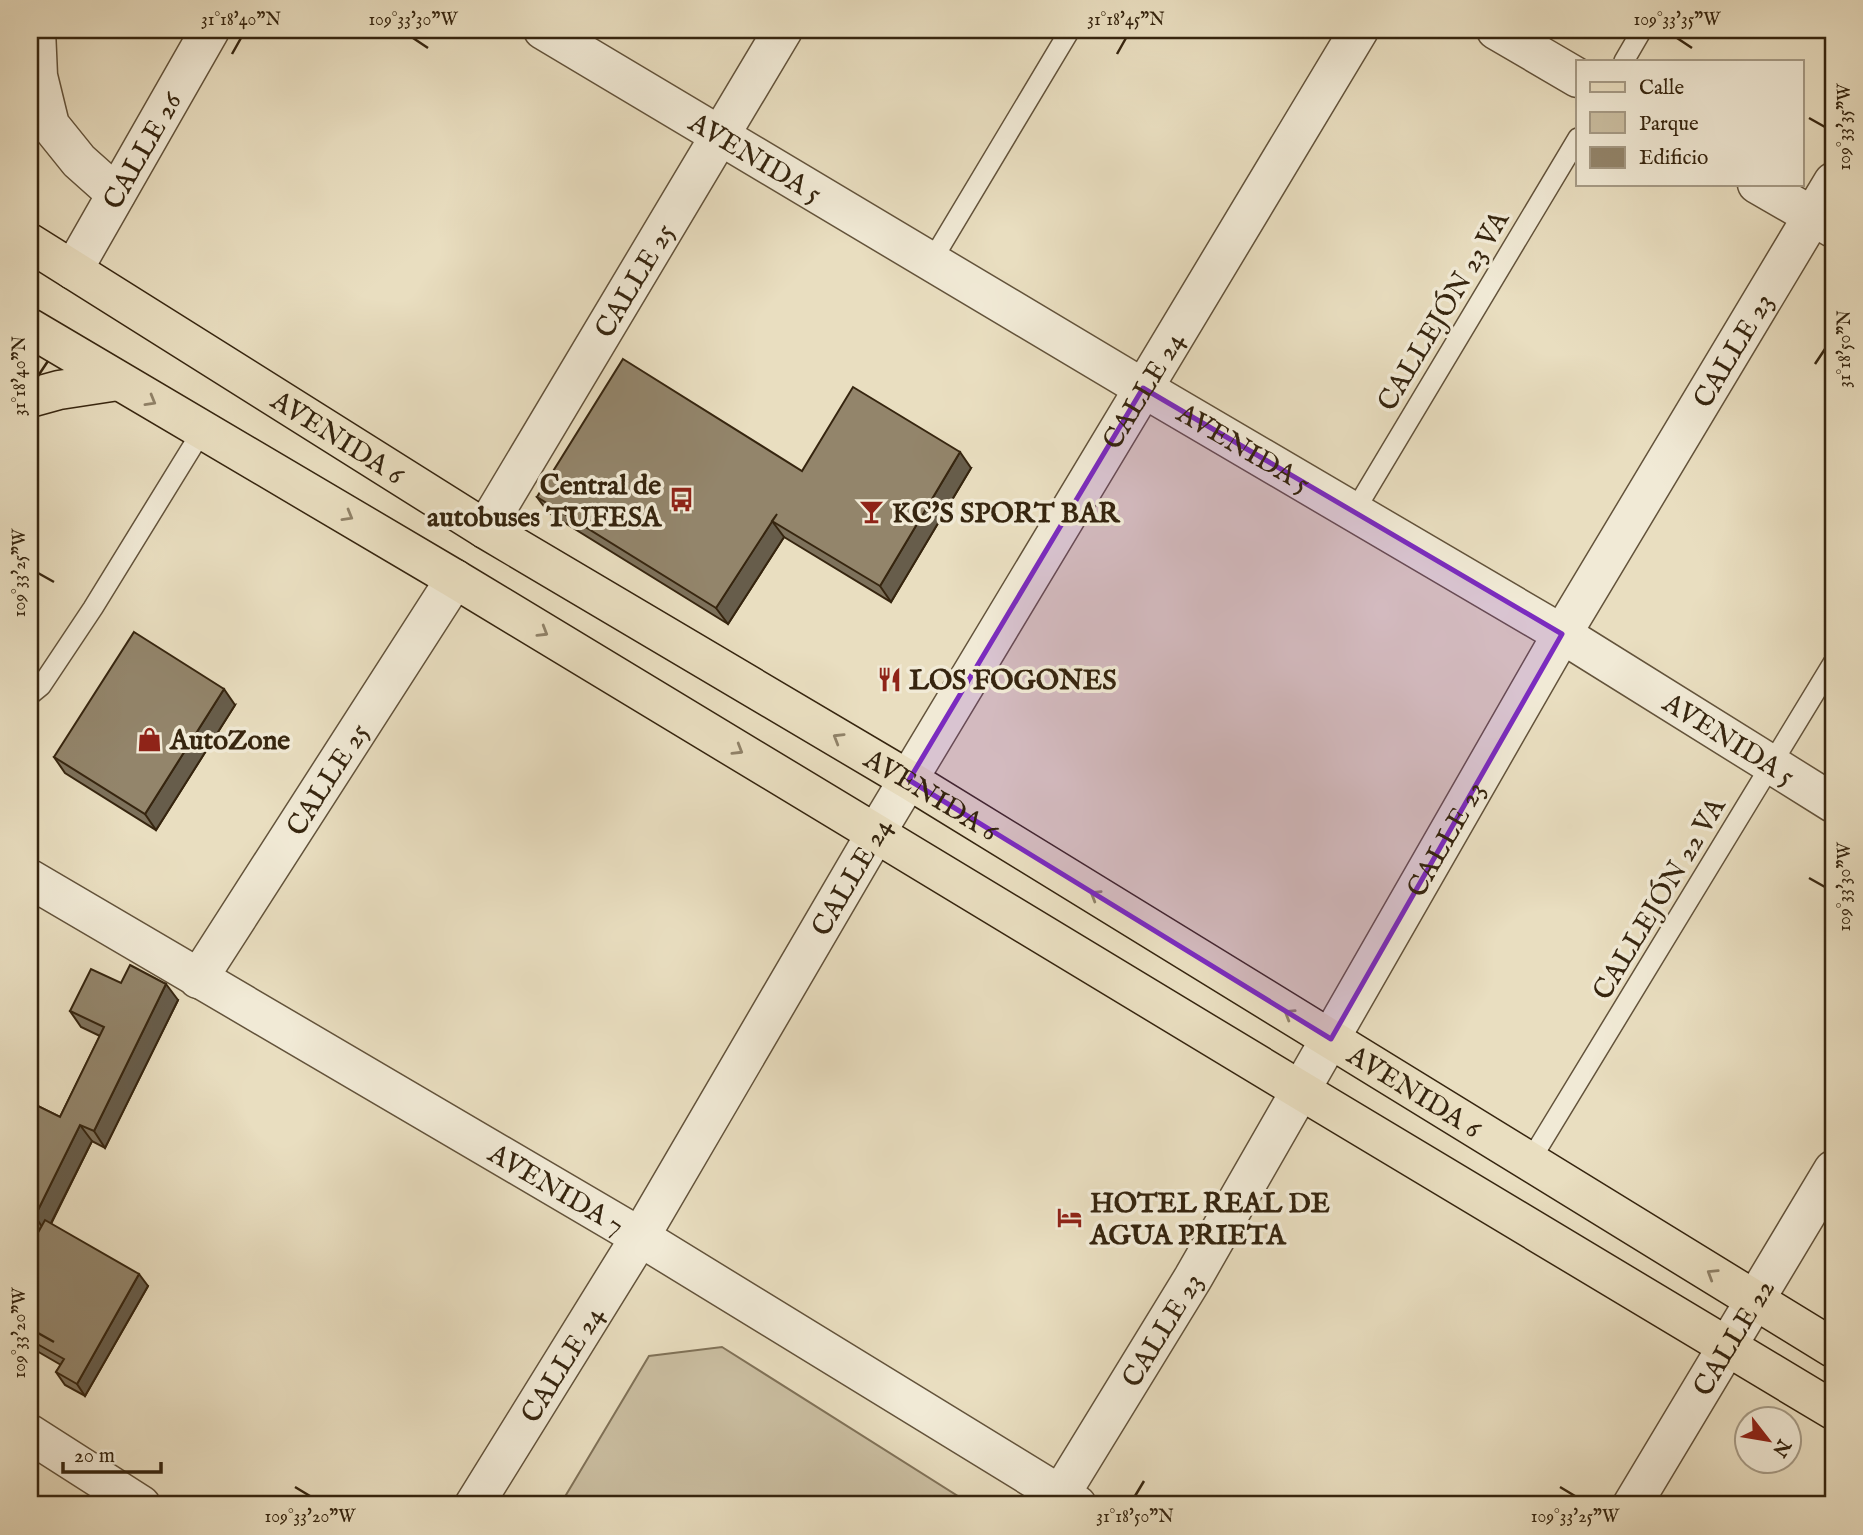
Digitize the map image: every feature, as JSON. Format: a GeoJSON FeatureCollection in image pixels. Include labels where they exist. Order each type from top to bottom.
{"type":"FeatureCollection","features":[{"type":"Feature","properties":{"kind":"main road","name":"AVENIDA 6"},"geometry":{"type":"LineString","coordinates":[[32,241],[73,270],[485,529],[909,780],[1833,1348]]}},
{"type":"Feature","properties":{"kind":"main road","name":"AVENIDA 6"},"geometry":{"type":"LineString","coordinates":[[30,328],[455,579],[1833,1410]]}},
{"type":"Feature","properties":{"kind":"main road"},"geometry":{"type":"LineString","coordinates":[[30,398],[59,390],[118,381]]}},
{"type":"Feature","properties":{"kind":"street"},"geometry":{"type":"LineString","coordinates":[[36,30],[38,76],[50,125],[79,161],[116,194]]}},
{"type":"Feature","properties":{"kind":"street","name":"CALLE 26"},"geometry":{"type":"LineString","coordinates":[[73,270],[209,30]]}},
{"type":"Feature","properties":{"kind":"street","name":"AVENIDA 5"},"geometry":{"type":"LineString","coordinates":[[542,30],[1562,634],[1833,803]]}},
{"type":"Feature","properties":{"kind":"street","name":"CALLE 25"},"geometry":{"type":"LineString","coordinates":[[485,529],[783,30]]}},
{"type":"Feature","properties":{"kind":"street","name":"CALLE 24"},"geometry":{"type":"LineString","coordinates":[[474,1505],[640,1237],[876,834],[1359,30]]}},
{"type":"Feature","properties":{"kind":"street"},"geometry":{"type":"LineString","coordinates":[[1496,30],[1576,77]]}},
{"type":"Feature","properties":{"kind":"street","name":"CALLE 23"},"geometry":{"type":"LineString","coordinates":[[1069,1500],[1562,634],[1823,222],[1833,182]]}},
{"type":"Feature","properties":{"kind":"street"},"geometry":{"type":"LineString","coordinates":[[1761,186],[1823,222]]}},
{"type":"Feature","properties":{"kind":"street","name":"CALLE 25"},"geometry":{"type":"LineString","coordinates":[[198,979],[455,579]]}},
{"type":"Feature","properties":{"kind":"street","name":"AVENIDA 7"},"geometry":{"type":"LineString","coordinates":[[30,879],[640,1237],[1069,1500]]}},
{"type":"Feature","properties":{"kind":"street","name":"CALLE 22"},"geometry":{"type":"LineString","coordinates":[[1632,1505],[1833,1170]]}},
{"type":"Feature","properties":{"kind":"street"},"geometry":{"type":"LineString","coordinates":[[30,1434],[141,1505]]}},
{"type":"Feature","properties":{"kind":"lane"},"geometry":{"type":"LineString","coordinates":[[931,262],[1070,30]]}},
{"type":"Feature","properties":{"kind":"lane"},"geometry":{"type":"LineString","coordinates":[[1625,60],[1642,30]]}},
{"type":"Feature","properties":{"kind":"lane","name":"CALLEJÓN 23 VA"},"geometry":{"type":"LineString","coordinates":[[1354,512],[1576,141]]}},
{"type":"Feature","properties":{"kind":"lane"},"geometry":{"type":"LineString","coordinates":[[30,695],[41,686],[93,608],[202,431]]}},
{"type":"Feature","properties":{"kind":"lane","name":"CALLEJÓN 22 VA"},"geometry":{"type":"LineString","coordinates":[[1530,1161],[1833,663]]}},
{"type":"Feature","properties":{"kind":"highlighted area"},"geometry":{"type":"Polygon","coordinates":[[[1143,388],[1562,634],[1331,1039],[909,780],[1143,388]]]}},
{"type":"Feature","properties":{"kind":"green space"},"geometry":{"type":"Polygon","coordinates":[[[722,1347],[972,1505],[560,1505],[649,1356],[722,1347]]]}},
{"type":"Feature","properties":{"kind":"building"},"geometry":{"type":"Polygon","coordinates":[[[623,359],[802,471],[853,387],[960,452],[880,586],[772,521],[716,608],[537,497],[623,359]]]}},
{"type":"Feature","properties":{"kind":"building","name":"AutoZone"},"geometry":{"type":"Polygon","coordinates":[[[134,632],[224,689],[145,814],[54,757],[134,632]]]}},
{"type":"Feature","properties":{"kind":"building"},"geometry":{"type":"Polygon","coordinates":[[[130,965],[166,984],[94,1131],[80,1125],[35,1216],[30,1214],[30,1102],[60,1117],[104,1027],[70,1011],[91,969],[121,983],[130,965]]]}},
{"type":"Feature","properties":{"kind":"building"},"geometry":{"type":"Polygon","coordinates":[[[45,1220],[139,1274],[77,1384],[56,1372],[64,1359],[30,1340],[30,1247],[45,1220]]]}},
{"type":"Feature","properties":{"kind":"place","name":"Central de autobuses TUFESA"},"geometry":{"type":"Point","coordinates":[681,500]}},
{"type":"Feature","properties":{"kind":"place","name":"KC'S SPORT BAR"},"geometry":{"type":"Point","coordinates":[872,512]}},
{"type":"Feature","properties":{"kind":"place","name":"LOS FOGONES"},"geometry":{"type":"Point","coordinates":[889,679]}},
{"type":"Feature","properties":{"kind":"place","name":"AutoZone"},"geometry":{"type":"Point","coordinates":[150,739]}},
{"type":"Feature","properties":{"kind":"place","name":"HOTEL REAL DE AGUA PRIETA"},"geometry":{"type":"Point","coordinates":[1070,1218]}}]}
